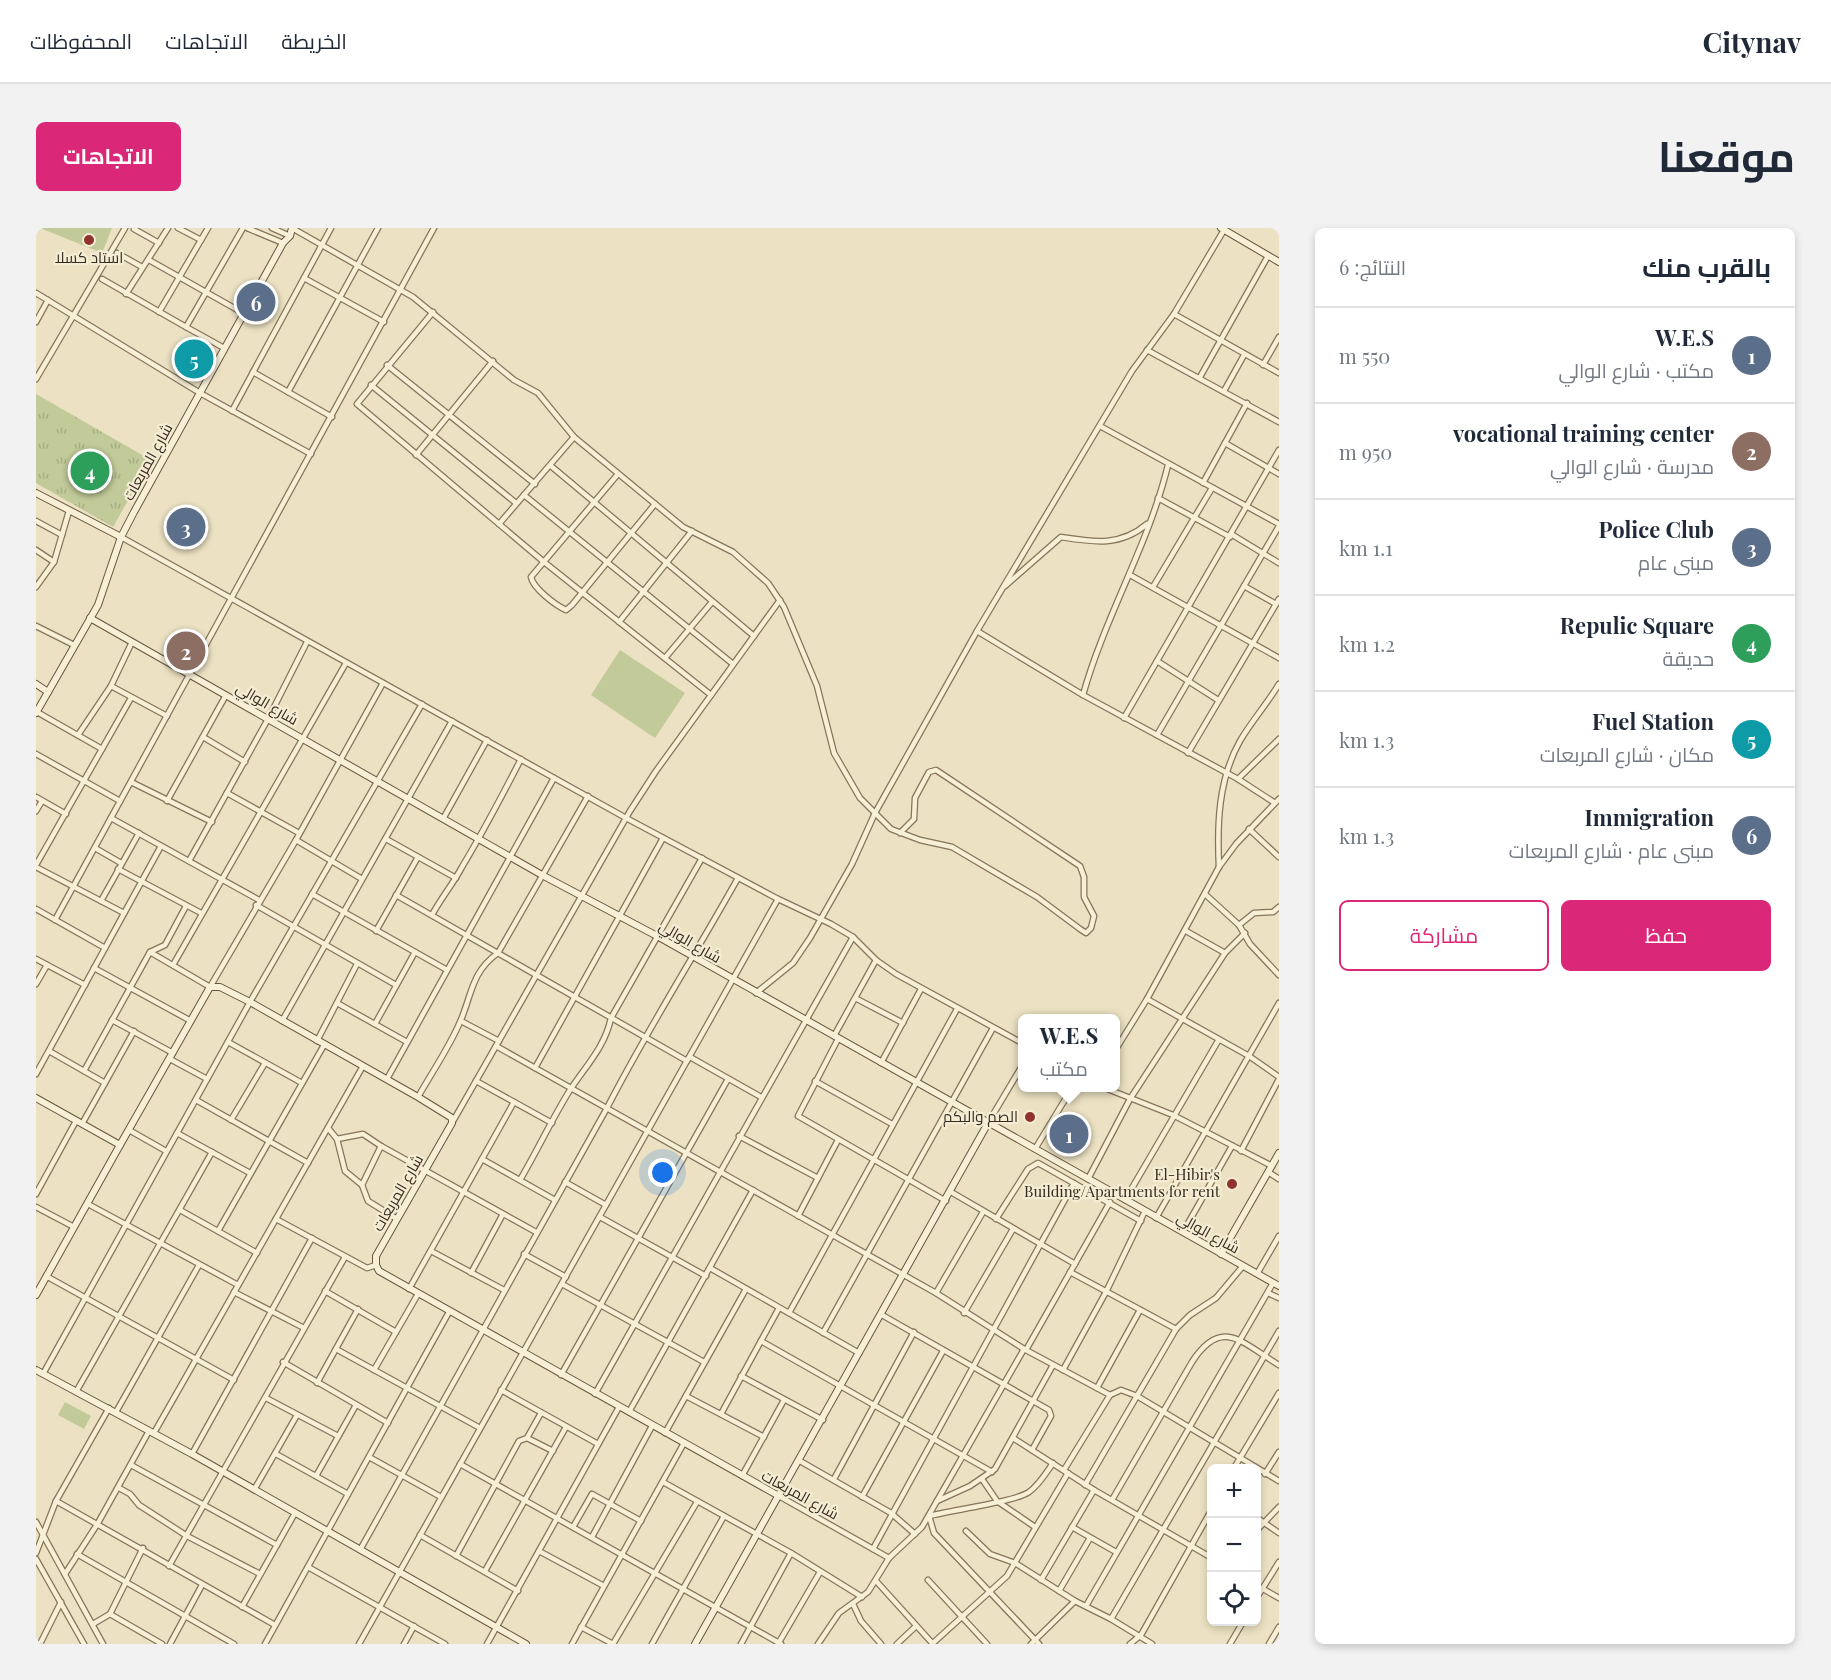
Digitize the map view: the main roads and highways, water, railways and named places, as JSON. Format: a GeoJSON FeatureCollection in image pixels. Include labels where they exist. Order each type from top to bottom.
{"type":"FeatureCollection","features":[{"type":"Feature","properties":{"kind":"place","name":"استاد كسلا"},"geometry":{"type":"Point","coordinates":[89,240]}},
{"type":"Feature","properties":{"kind":"place","name":"Immigration"},"geometry":{"type":"Point","coordinates":[256,302]}},
{"type":"Feature","properties":{"kind":"place","name":"Fuel Station"},"geometry":{"type":"Point","coordinates":[194,359]}},
{"type":"Feature","properties":{"kind":"place","name":"Repulic Square"},"geometry":{"type":"Point","coordinates":[90,471]}},
{"type":"Feature","properties":{"kind":"place","name":"Police Club"},"geometry":{"type":"Point","coordinates":[186,527]}},
{"type":"Feature","properties":{"kind":"place","name":"vocational training center"},"geometry":{"type":"Point","coordinates":[186,651]}},
{"type":"Feature","properties":{"kind":"place","name":"الصم والبكم"},"geometry":{"type":"Point","coordinates":[1030,1117]}},
{"type":"Feature","properties":{"kind":"place","name":"W.E.S"},"geometry":{"type":"Point","coordinates":[1069,1134]}},
{"type":"Feature","properties":{"kind":"place","name":"El-Hibir's Building/Apartments for rent"},"geometry":{"type":"Point","coordinates":[1232,1184]}}]}
